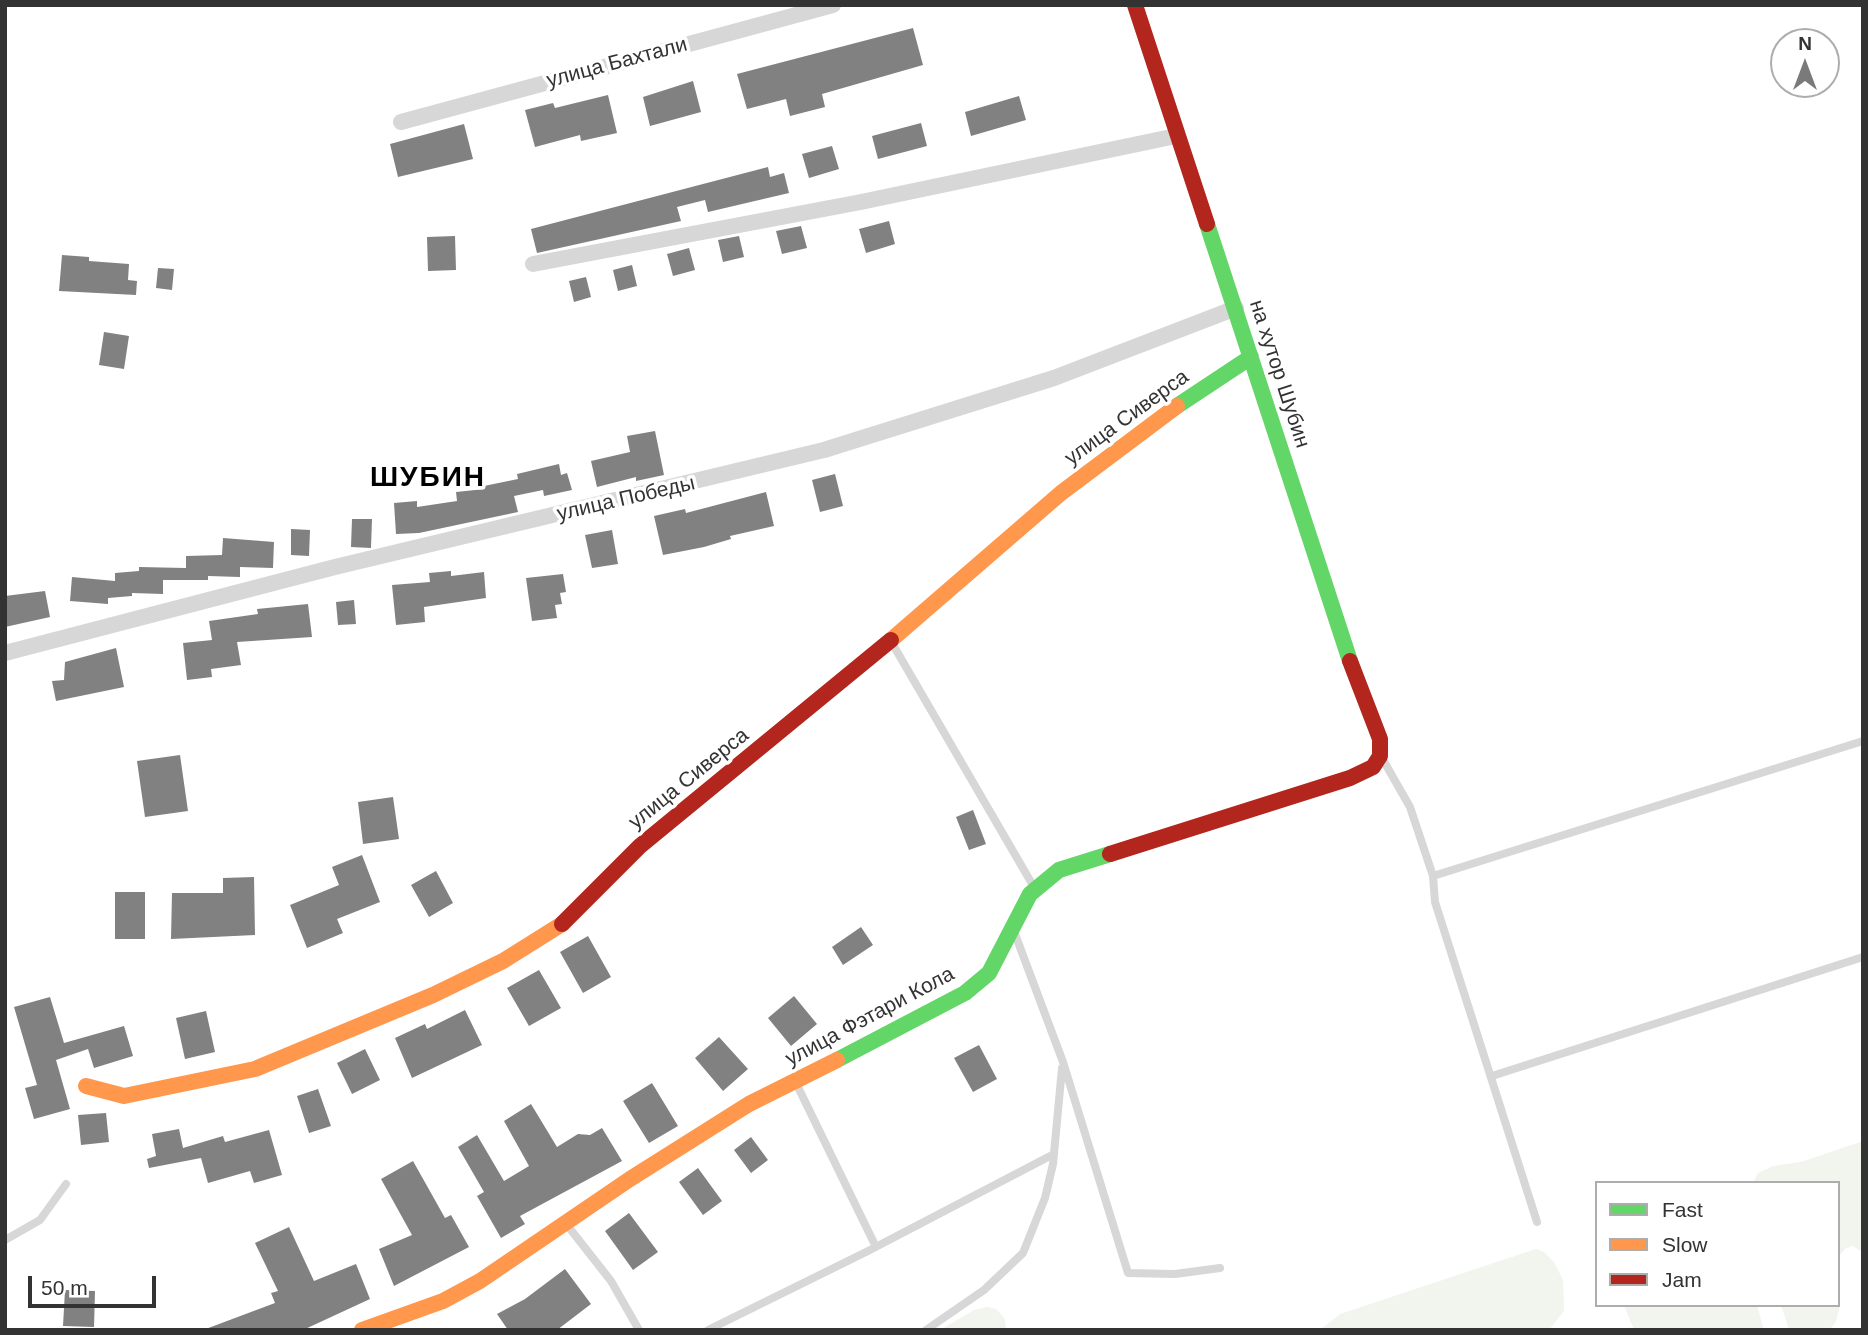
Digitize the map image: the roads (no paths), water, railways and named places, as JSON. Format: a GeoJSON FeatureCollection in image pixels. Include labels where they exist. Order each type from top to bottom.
{"type":"FeatureCollection","features":[{"type":"Feature","properties":{"kind":"street","name":"улица Бахтали"},"geometry":{"type":"LineString","coordinates":[[401,122],[833,5]]}},
{"type":"Feature","properties":{"kind":"street","name":"на хутор Шубин"},"geometry":{"type":"LineString","coordinates":[[1135,5],[1353,670],[1380,738],[1380,756]]}},
{"type":"Feature","properties":{"kind":"street"},"geometry":{"type":"LineString","coordinates":[[533,264],[861,202],[1177,136]]}},
{"type":"Feature","properties":{"kind":"street","name":"улица Победы"},"geometry":{"type":"LineString","coordinates":[[5,653],[335,567],[824,450],[1054,378],[1236,308]]}},
{"type":"Feature","properties":{"kind":"street","name":"улица Сиверса"},"geometry":{"type":"LineString","coordinates":[[86,1086],[124,1096],[255,1069],[433,995],[503,961],[566,922],[640,846],[890,641],[965,573],[1113,452],[1251,356]]}},
{"type":"Feature","properties":{"kind":"street","name":"улица Фэтари Кола"},"geometry":{"type":"LineString","coordinates":[[362,1330],[443,1301],[480,1281],[749,1104],[933,1012],[965,993],[989,973],[1004,949],[1020,909],[1035,889],[1059,870],[1350,778],[1373,766],[1380,756]]}},
{"type":"Feature","properties":{"kind":"lane"},"geometry":{"type":"LineString","coordinates":[[890,641],[1035,889]]}},
{"type":"Feature","properties":{"kind":"lane"},"geometry":{"type":"LineString","coordinates":[[1433,876],[1863,741]]}},
{"type":"Feature","properties":{"kind":"lane"},"geometry":{"type":"LineString","coordinates":[[1380,756],[1409,807],[1433,876],[1435,902],[1537,1222]]}},
{"type":"Feature","properties":{"kind":"lane"},"geometry":{"type":"LineString","coordinates":[[1012,928],[1063,1062],[1128,1273],[1175,1274],[1220,1268]]}},
{"type":"Feature","properties":{"kind":"lane"},"geometry":{"type":"LineString","coordinates":[[1492,1076],[1863,957]]}},
{"type":"Feature","properties":{"kind":"lane"},"geometry":{"type":"LineString","coordinates":[[926,1330],[984,1290],[1023,1253],[1045,1198],[1054,1154],[1063,1062]]}},
{"type":"Feature","properties":{"kind":"lane"},"geometry":{"type":"LineString","coordinates":[[795,1081],[876,1247]]}},
{"type":"Feature","properties":{"kind":"lane"},"geometry":{"type":"LineString","coordinates":[[708,1330],[876,1247],[1054,1154]]}},
{"type":"Feature","properties":{"kind":"lane"},"geometry":{"type":"LineString","coordinates":[[5,1240],[40,1220],[66,1184]]}},
{"type":"Feature","properties":{"kind":"lane"},"geometry":{"type":"LineString","coordinates":[[566,1223],[611,1281],[639,1330]]}},
{"type":"Feature","properties":{"kind":"district","name":"ШУБИН"},"geometry":{"type":"Point","coordinates":[428,478]}}]}
